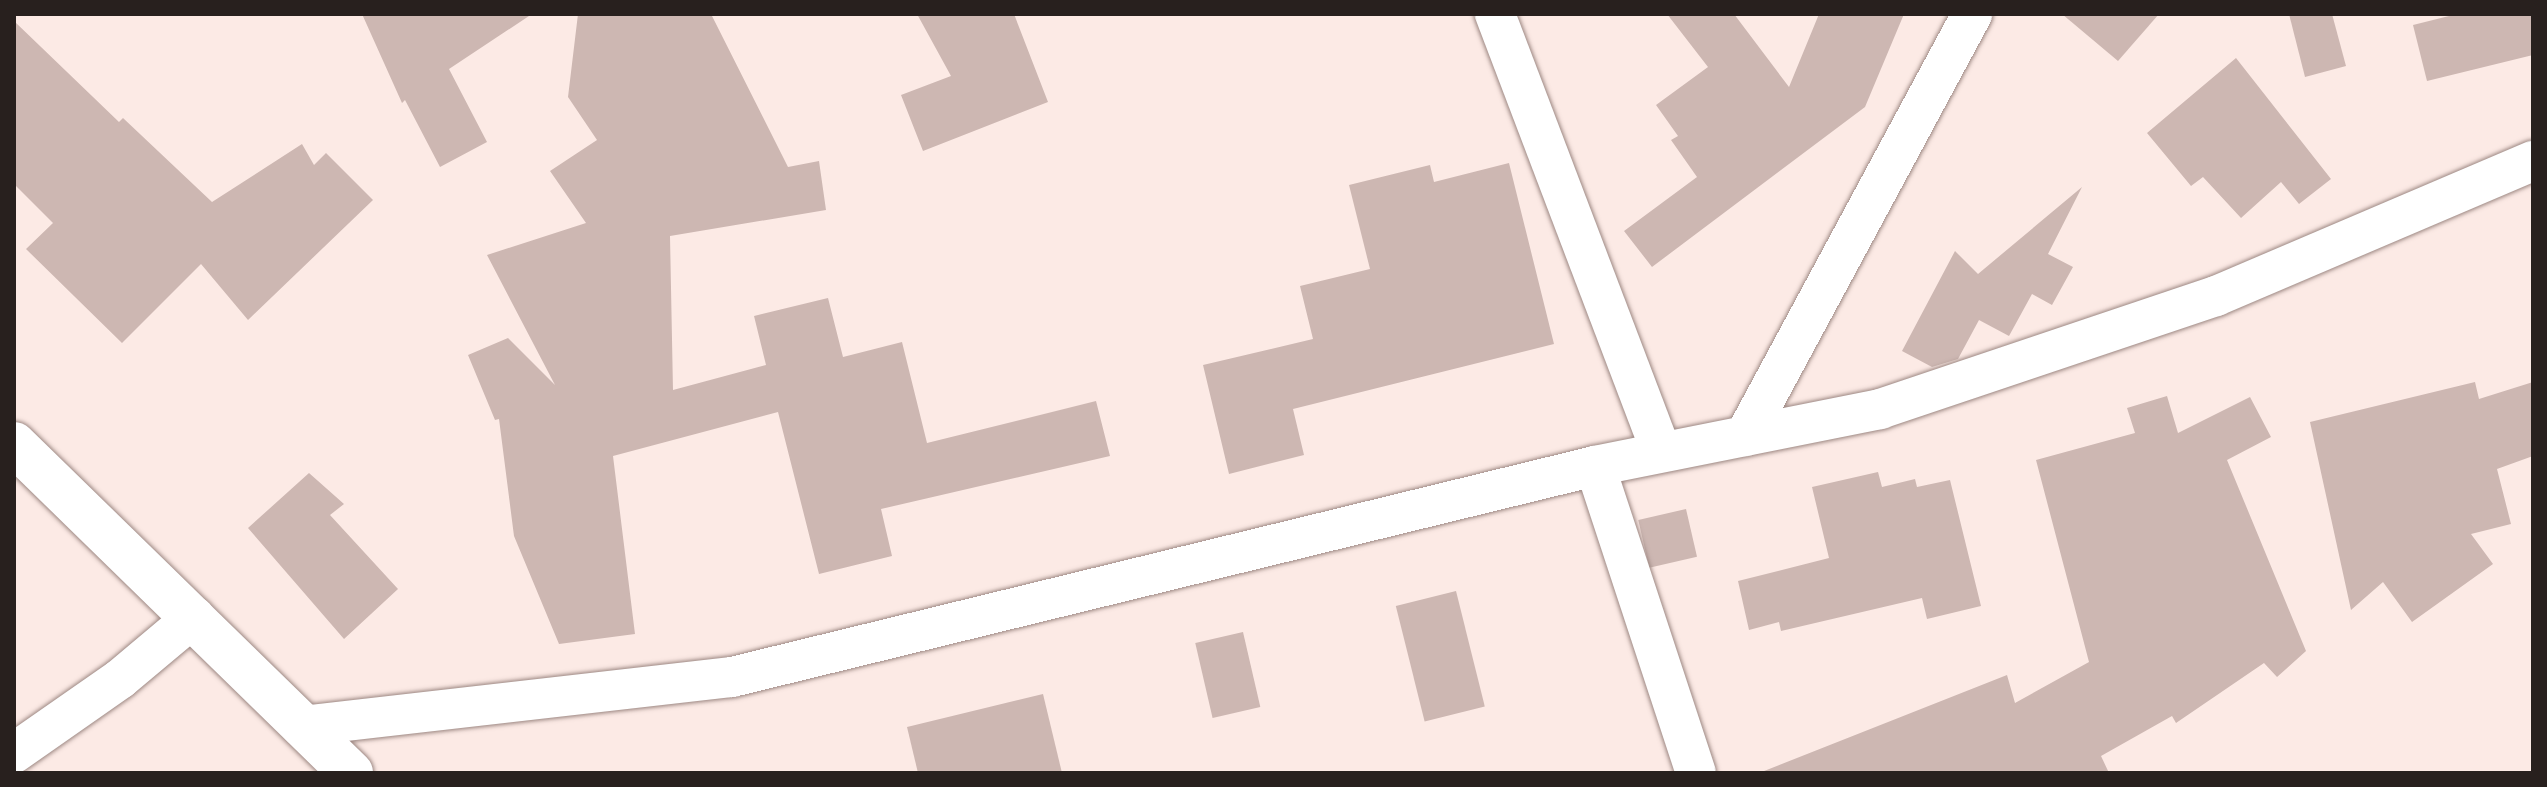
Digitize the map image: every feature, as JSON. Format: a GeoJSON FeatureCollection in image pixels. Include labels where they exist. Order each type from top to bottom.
{"type":"FeatureCollection","features":[{"type":"Feature","properties":{"kind":"street"},"geometry":{"type":"LineString","coordinates":[[1495,14],[1661,452]]}},
{"type":"Feature","properties":{"kind":"street"},"geometry":{"type":"LineString","coordinates":[[1745,436],[1972,14]]}},
{"type":"Feature","properties":{"kind":"street"},"geometry":{"type":"LineString","coordinates":[[301,726],[732,677],[1595,466],[1880,409],[2216,296],[2533,161]]}},
{"type":"Feature","properties":{"kind":"street"},"geometry":{"type":"LineString","coordinates":[[14,444],[351,773]]}},
{"type":"Feature","properties":{"kind":"street"},"geometry":{"type":"LineString","coordinates":[[1595,466],[1696,773]]}},
{"type":"Feature","properties":{"kind":"street"},"geometry":{"type":"LineString","coordinates":[[14,753],[120,679],[194,617]]}},
{"type":"Feature","properties":{"kind":"building"},"geometry":{"type":"Polygon","coordinates":[[[362,14],[532,14],[449,69],[487,142],[440,167],[405,100],[402,103],[362,14]]]}},
{"type":"Feature","properties":{"kind":"building"},"geometry":{"type":"Polygon","coordinates":[[[578,14],[711,14],[788,167],[819,161],[826,210],[670,236],[673,390],[766,365],[754,316],[828,298],[843,357],[902,342],[927,443],[1096,401],[1110,456],[881,509],[892,556],[819,574],[778,412],[613,456],[635,634],[559,644],[514,536],[499,419],[495,420],[468,355],[508,338],[555,385],[487,255],[586,223],[550,171],[597,140],[568,97],[578,14]]]}},
{"type":"Feature","properties":{"kind":"building"},"geometry":{"type":"Polygon","coordinates":[[[917,14],[1014,14],[1048,102],[923,151],[901,95],[951,76],[917,14]]]}},
{"type":"Feature","properties":{"kind":"building"},"geometry":{"type":"Polygon","coordinates":[[[1667,14],[1734,14],[1789,87],[1819,14],[1904,14],[1865,107],[1652,267],[1624,231],[1697,177],[1671,140],[1678,136],[1656,105],[1708,67],[1667,14]]]}},
{"type":"Feature","properties":{"kind":"building"},"geometry":{"type":"Polygon","coordinates":[[[2062,14],[2159,14],[2118,61],[2062,14]]]}},
{"type":"Feature","properties":{"kind":"building"},"geometry":{"type":"Polygon","coordinates":[[[2289,14],[2332,14],[2346,66],[2305,77],[2289,14]]]}},
{"type":"Feature","properties":{"kind":"building"},"geometry":{"type":"Polygon","coordinates":[[[2457,14],[2533,14],[2533,55],[2427,81],[2413,25],[2457,14]]]}},
{"type":"Feature","properties":{"kind":"building"},"geometry":{"type":"Polygon","coordinates":[[[14,21],[119,122],[123,118],[212,202],[302,144],[314,165],[326,153],[373,200],[248,320],[201,264],[122,343],[26,249],[53,223],[14,184],[14,21]]]}},
{"type":"Feature","properties":{"kind":"building"},"geometry":{"type":"Polygon","coordinates":[[[2236,58],[2331,179],[2299,204],[2281,182],[2241,218],[2203,177],[2191,186],[2147,133],[2236,58]]]}},
{"type":"Feature","properties":{"kind":"building"},"geometry":{"type":"Polygon","coordinates":[[[1509,163],[1554,344],[1293,409],[1304,455],[1229,474],[1203,365],[1313,339],[1300,286],[1370,269],[1349,185],[1430,165],[1434,182],[1509,163]]]}},
{"type":"Feature","properties":{"kind":"building"},"geometry":{"type":"Polygon","coordinates":[[[2082,187],[2048,254],[2073,267],[2052,305],[2032,294],[2009,336],[1979,320],[1958,359],[1932,367],[1902,351],[1955,251],[1978,274],[2082,187]]]}},
{"type":"Feature","properties":{"kind":"building"},"geometry":{"type":"Polygon","coordinates":[[[2475,382],[2479,399],[2533,382],[2533,456],[2497,469],[2511,524],[2471,534],[2493,564],[2412,622],[2383,582],[2351,610],[2310,422],[2475,382]]]}},
{"type":"Feature","properties":{"kind":"building"},"geometry":{"type":"Polygon","coordinates":[[[2167,396],[2178,433],[2250,397],[2271,437],[2227,460],[2306,651],[2277,677],[2264,663],[2176,723],[2172,716],[2101,756],[2109,773],[1759,773],[2007,675],[2015,703],[2089,662],[2036,460],[2135,433],[2127,408],[2167,396]]]}},
{"type":"Feature","properties":{"kind":"building"},"geometry":{"type":"Polygon","coordinates":[[[1878,472],[1882,487],[1915,479],[1917,487],[1950,480],[1981,606],[1927,619],[1922,598],[1781,631],[1779,622],[1749,630],[1738,581],[1829,558],[1812,487],[1878,472]]]}},
{"type":"Feature","properties":{"kind":"building"},"geometry":{"type":"Polygon","coordinates":[[[309,473],[344,504],[330,515],[398,589],[344,639],[248,528],[309,473]]]}},
{"type":"Feature","properties":{"kind":"building"},"geometry":{"type":"Polygon","coordinates":[[[1686,509],[1697,557],[1649,568],[1638,520],[1686,509]]]}},
{"type":"Feature","properties":{"kind":"building"},"geometry":{"type":"Polygon","coordinates":[[[1456,591],[1485,706],[1425,721],[1396,606],[1456,591]]]}},
{"type":"Feature","properties":{"kind":"building"},"geometry":{"type":"Polygon","coordinates":[[[1243,632],[1260,707],[1213,718],[1195,643],[1243,632]]]}},
{"type":"Feature","properties":{"kind":"building"},"geometry":{"type":"Polygon","coordinates":[[[1043,694],[1062,773],[918,773],[907,727],[1043,694]]]}}]}
